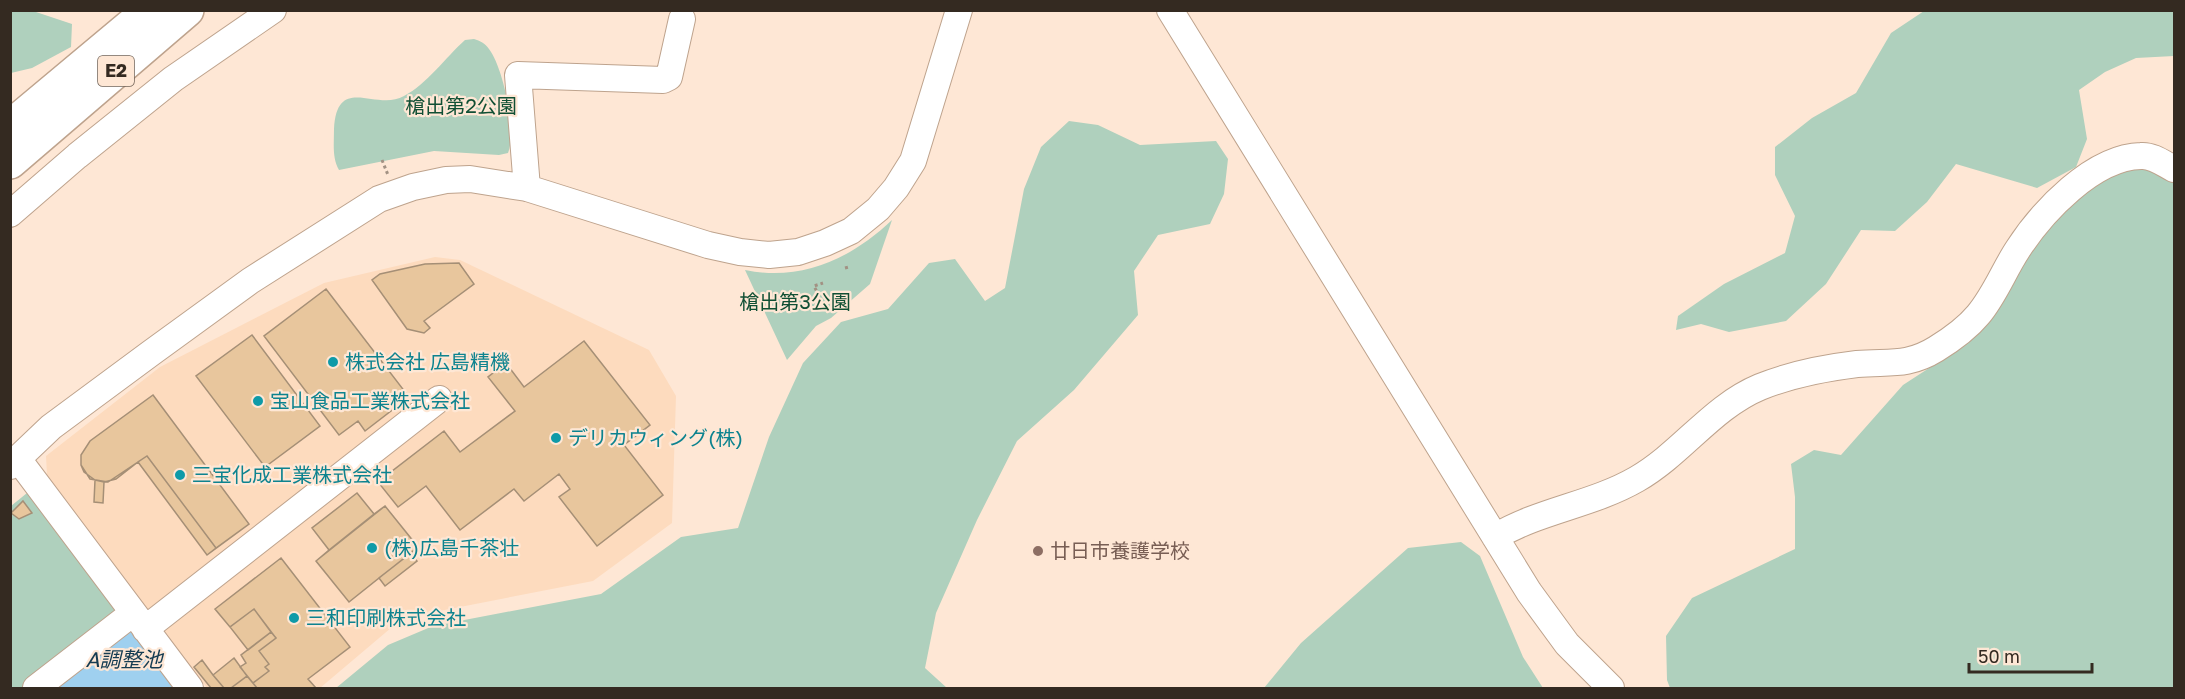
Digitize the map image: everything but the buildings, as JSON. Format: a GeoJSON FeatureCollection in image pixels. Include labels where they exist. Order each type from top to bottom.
{"type":"FeatureCollection","features":[{"type":"Feature","properties":{"kind":"highway","name":"E2"},"geometry":{"type":"LineString","coordinates":[[10,128],[150,10]]}},
{"type":"Feature","properties":{"kind":"highway","name":"E2"},"geometry":{"type":"LineString","coordinates":[[10,162],[187,10]]}},
{"type":"Feature","properties":{"kind":"street"},"geometry":{"type":"LineString","coordinates":[[10,214],[77,156],[173,79],[273,10]]}},
{"type":"Feature","properties":{"kind":"street"},"geometry":{"type":"LineString","coordinates":[[190,688],[14,463],[51,427],[250,281],[379,199],[412,187],[446,180],[470,179],[527,188],[708,245],[740,252],[770,255],[798,252],[825,243],[851,231],[878,209],[896,188],[913,161],[959,10]]}},
{"type":"Feature","properties":{"kind":"street"},"geometry":{"type":"LineString","coordinates":[[1170,10],[1547,619],[1567,644],[1611,688]]}},
{"type":"Feature","properties":{"kind":"street"},"geometry":{"type":"LineString","coordinates":[[527,188],[518,75],[663,80],[669,77],[682,19]]}},
{"type":"Feature","properties":{"kind":"street"},"geometry":{"type":"LineString","coordinates":[[1495,537],[1531,518],[1623,488],[1670,456],[1730,404],[1760,387],[1811,370],[1861,364],[1913,362],[1936,349],[1976,317],[2032,229],[2048,209],[2082,179],[2105,167],[2142,155],[2175,169]]}},
{"type":"Feature","properties":{"kind":"street"},"geometry":{"type":"LineString","coordinates":[[36,688],[139,621],[439,399]]}},
{"type":"Feature","properties":{"kind":"path"},"geometry":{"type":"LineString","coordinates":[[382,160],[389,178]]}},
{"type":"Feature","properties":{"kind":"path"},"geometry":{"type":"LineString","coordinates":[[819,296],[814,286],[823,283]]}},
{"type":"Feature","properties":{"kind":"shaded area"},"geometry":{"type":"Polygon","coordinates":[[[435,257],[460,260],[649,350],[676,396],[672,523],[593,581],[419,615],[398,622],[320,688],[207,688],[47,475],[46,456],[160,367],[324,283],[435,257]]]}},
{"type":"Feature","properties":{"kind":"green space"},"geometry":{"type":"Polygon","coordinates":[[[10,11],[33,11],[72,24],[71,47],[32,68],[11,73],[10,11]]]}},
{"type":"Feature","properties":{"kind":"green space"},"geometry":{"type":"Polygon","coordinates":[[[1924,11],[2174,11],[2174,56],[2136,58],[2105,72],[2079,90],[2087,139],[2076,167],[2037,188],[1956,164],[1927,202],[1895,231],[1861,230],[1826,284],[1786,321],[1729,332],[1701,324],[1676,330],[1678,316],[1724,284],[1785,253],[1795,216],[1775,175],[1775,147],[1812,118],[1856,93],[1891,33],[1924,11]]]}},
{"type":"Feature","properties":{"kind":"green space","name":"槍出第2公園"},"geometry":{"type":"Polygon","coordinates":[[[474,39],[482,42],[489,49],[504,84],[511,130],[508,153],[499,155],[434,151],[339,170],[334,155],[334,129],[337,112],[342,102],[350,98],[393,100],[404,96],[428,78],[465,40],[474,39]]]}},
{"type":"Feature","properties":{"kind":"green space"},"geometry":{"type":"Polygon","coordinates":[[[1069,121],[1098,125],[1140,145],[1216,141],[1228,159],[1224,194],[1210,224],[1158,235],[1134,271],[1138,315],[1074,390],[1017,441],[977,520],[936,613],[925,668],[947,688],[336,688],[388,645],[433,626],[601,594],[681,537],[738,528],[769,437],[803,363],[841,322],[888,309],[929,263],[955,259],[985,301],[1005,288],[1024,189],[1041,147],[1069,121]]]}},
{"type":"Feature","properties":{"kind":"green space"},"geometry":{"type":"Polygon","coordinates":[[[2153,168],[2174,176],[2174,688],[1670,688],[1667,680],[1666,636],[1692,598],[1795,549],[1795,497],[1791,464],[1814,450],[1841,455],[1903,385],[1943,359],[2038,225],[2112,169],[2153,168]]]}},
{"type":"Feature","properties":{"kind":"green space","name":"槍出第3公園"},"geometry":{"type":"Polygon","coordinates":[[[892,220],[870,284],[831,318],[816,326],[787,360],[745,270],[786,273],[825,264],[860,246],[892,220]]]}},
{"type":"Feature","properties":{"kind":"green space"},"geometry":{"type":"Polygon","coordinates":[[[32,489],[126,611],[28,687],[11,688],[11,506],[32,489]]]}},
{"type":"Feature","properties":{"kind":"green space"},"geometry":{"type":"Polygon","coordinates":[[[1461,542],[1480,556],[1523,657],[1543,688],[1264,688],[1301,643],[1408,548],[1461,542]]]}},
{"type":"Feature","properties":{"kind":"water","name":"A調整池"},"geometry":{"type":"Polygon","coordinates":[[[126,622],[181,688],[41,688],[126,622]]]}},
{"type":"Feature","properties":{"kind":"place","name":"株式会社 広島精機"},"geometry":{"type":"Point","coordinates":[333,362]}},
{"type":"Feature","properties":{"kind":"place","name":"宝山食品工業株式会社"},"geometry":{"type":"Point","coordinates":[258,401]}},
{"type":"Feature","properties":{"kind":"place","name":"デリカウィング(株)"},"geometry":{"type":"Point","coordinates":[556,438]}},
{"type":"Feature","properties":{"kind":"place","name":"三宝化成工業株式会社"},"geometry":{"type":"Point","coordinates":[180,475]}},
{"type":"Feature","properties":{"kind":"place","name":"(株)広島千茶壮"},"geometry":{"type":"Point","coordinates":[372,548]}},
{"type":"Feature","properties":{"kind":"place","name":"廿日市養護学校"},"geometry":{"type":"Point","coordinates":[1038,551]}},
{"type":"Feature","properties":{"kind":"place","name":"三和印刷株式会社"},"geometry":{"type":"Point","coordinates":[294,618]}}]}
